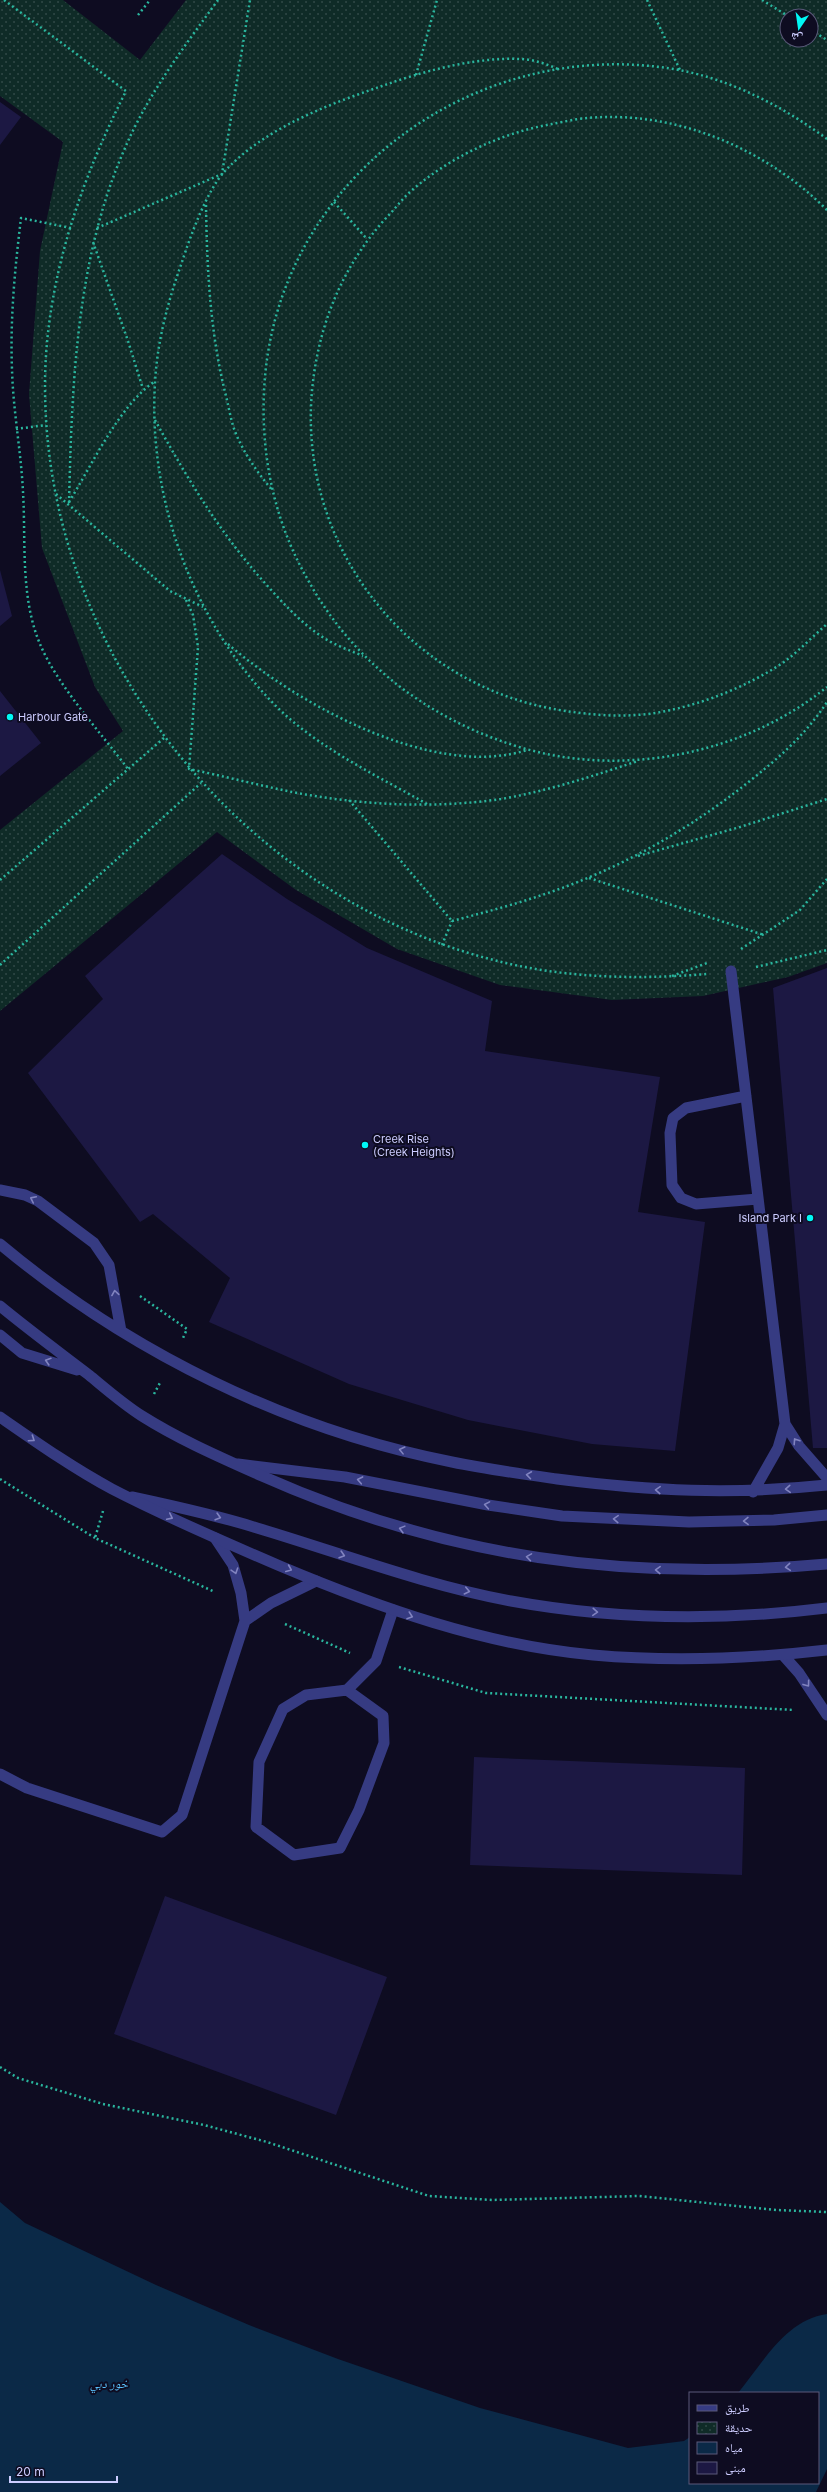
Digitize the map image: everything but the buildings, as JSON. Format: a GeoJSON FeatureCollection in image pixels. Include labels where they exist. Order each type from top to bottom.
{"type":"FeatureCollection","features":[{"type":"Feature","properties":{"kind":"street"},"geometry":{"type":"LineString","coordinates":[[731,971],[785,1424],[778,1448],[753,1492]]}},
{"type":"Feature","properties":{"kind":"street"},"geometry":{"type":"LineString","coordinates":[[746,1096],[686,1108],[673,1118],[670,1133],[672,1185],[681,1198],[696,1204],[758,1199]]}},
{"type":"Feature","properties":{"kind":"street"},"geometry":{"type":"LineString","coordinates":[[0,1190],[25,1195],[38,1201],[94,1243],[109,1265],[122,1331]]}},
{"type":"Feature","properties":{"kind":"street"},"geometry":{"type":"LineString","coordinates":[[0,1244],[71,1299],[173,1361],[226,1387],[288,1413],[386,1446],[450,1462],[519,1474],[643,1489],[698,1492],[753,1492],[827,1485]]}},
{"type":"Feature","properties":{"kind":"street"},"geometry":{"type":"LineString","coordinates":[[0,1306],[141,1416],[234,1464],[306,1496],[381,1523],[506,1554],[570,1563],[692,1571],[763,1570],[827,1564]]}},
{"type":"Feature","properties":{"kind":"street"},"geometry":{"type":"LineString","coordinates":[[0,1335],[22,1353],[85,1372]]}},
{"type":"Feature","properties":{"kind":"street"},"geometry":{"type":"LineString","coordinates":[[0,1417],[58,1455],[126,1496],[215,1538],[316,1581],[434,1624],[512,1643],[592,1655],[672,1660],[783,1655],[827,1650]]}},
{"type":"Feature","properties":{"kind":"street"},"geometry":{"type":"LineString","coordinates":[[785,1424],[799,1446],[827,1478]]}},
{"type":"Feature","properties":{"kind":"street"},"geometry":{"type":"LineString","coordinates":[[234,1464],[345,1477],[488,1506],[562,1516],[689,1522],[774,1520],[827,1515]]}},
{"type":"Feature","properties":{"kind":"street"},"geometry":{"type":"LineString","coordinates":[[126,1496],[191,1509],[441,1585],[510,1601],[582,1611],[653,1616],[725,1617],[827,1608]]}},
{"type":"Feature","properties":{"kind":"street"},"geometry":{"type":"LineString","coordinates":[[0,1774],[26,1788],[162,1832],[182,1815],[245,1621],[241,1593],[233,1565],[215,1538]]}},
{"type":"Feature","properties":{"kind":"street"},"geometry":{"type":"LineString","coordinates":[[245,1621],[271,1603],[316,1581]]}},
{"type":"Feature","properties":{"kind":"street"},"geometry":{"type":"LineString","coordinates":[[347,1690],[383,1716],[384,1743],[359,1810],[340,1848],[294,1856],[256,1827],[259,1762],[283,1709],[306,1695],[347,1690],[376,1661],[393,1610]]}},
{"type":"Feature","properties":{"kind":"street"},"geometry":{"type":"LineString","coordinates":[[783,1655],[799,1673],[827,1715]]}},
{"type":"Feature","properties":{"kind":"path"},"geometry":{"type":"LineString","coordinates":[[4,0],[126,91],[106,130],[84,185],[60,266],[47,346],[46,425],[55,494],[74,562],[102,632],[120,669],[164,738],[189,769],[261,840],[322,885],[370,913],[442,945],[486,958],[530,969],[621,978],[668,977],[731,971],[772,964],[827,950]]}},
{"type":"Feature","properties":{"kind":"path"},"geometry":{"type":"LineString","coordinates":[[138,16],[150,0]]}},
{"type":"Feature","properties":{"kind":"path"},"geometry":{"type":"LineString","coordinates":[[69,503],[75,364],[93,242],[106,194],[125,147],[148,102],[218,0]]}},
{"type":"Feature","properties":{"kind":"path"},"geometry":{"type":"LineString","coordinates":[[222,174],[250,0]]}},
{"type":"Feature","properties":{"kind":"path"},"geometry":{"type":"LineString","coordinates":[[416,75],[437,0]]}},
{"type":"Feature","properties":{"kind":"path"},"geometry":{"type":"LineString","coordinates":[[647,0],[680,70]]}},
{"type":"Feature","properties":{"kind":"path"},"geometry":{"type":"LineString","coordinates":[[762,0],[779,10]]}},
{"type":"Feature","properties":{"kind":"path"},"geometry":{"type":"LineString","coordinates":[[427,804],[301,729],[262,691],[224,641],[204,607],[173,532],[163,494],[157,456],[154,418],[155,381],[167,310],[190,239],[206,204],[222,174],[245,150],[288,126],[360,94],[416,75],[478,62],[520,59],[540,62],[558,69]]}},
{"type":"Feature","properties":{"kind":"path"},"geometry":{"type":"LineString","coordinates":[[827,138],[773,104],[737,87],[680,70],[626,65],[592,65],[558,69],[521,77],[484,88],[450,104],[417,124],[386,147],[358,173],[334,202],[312,234],[294,267],[281,303],[271,339],[265,377],[263,415],[266,453],[272,491],[283,527],[298,563],[316,596],[338,627],[363,656],[422,704],[456,723],[491,739],[527,750],[565,757],[604,760],[642,759],[687,753],[731,741],[772,723],[812,700],[827,687]]}},
{"type":"Feature","properties":{"kind":"path"},"geometry":{"type":"LineString","coordinates":[[827,210],[775,166],[717,136],[653,120],[588,118],[524,129],[464,154],[411,191],[367,239],[335,296],[315,357],[309,422],[317,486],[343,553],[374,602],[419,648],[474,683],[535,707],[599,716],[665,712],[727,693],[784,662],[827,624]]}},
{"type":"Feature","properties":{"kind":"path"},"geometry":{"type":"LineString","coordinates":[[97,228],[222,174]]}},
{"type":"Feature","properties":{"kind":"path"},"geometry":{"type":"LineString","coordinates":[[334,202],[367,239]]}},
{"type":"Feature","properties":{"kind":"path"},"geometry":{"type":"LineString","coordinates":[[206,204],[206,260],[211,317],[221,376],[235,433],[255,468],[272,491]]}},
{"type":"Feature","properties":{"kind":"path"},"geometry":{"type":"LineString","coordinates":[[71,228],[21,218],[13,307],[12,368],[16,429],[23,490],[28,593],[32,619],[40,644],[51,666],[128,769]]}},
{"type":"Feature","properties":{"kind":"path"},"geometry":{"type":"LineString","coordinates":[[93,242],[128,341],[143,390]]}},
{"type":"Feature","properties":{"kind":"path"},"geometry":{"type":"LineString","coordinates":[[69,503],[124,411],[143,390],[155,381]]}},
{"type":"Feature","properties":{"kind":"path"},"geometry":{"type":"LineString","coordinates":[[154,418],[182,469],[213,518],[254,571],[288,610],[322,637],[363,656]]}},
{"type":"Feature","properties":{"kind":"path"},"geometry":{"type":"LineString","coordinates":[[16,429],[46,425]]}},
{"type":"Feature","properties":{"kind":"path"},"geometry":{"type":"LineString","coordinates":[[55,494],[69,503],[164,586],[186,600],[204,607]]}},
{"type":"Feature","properties":{"kind":"path"},"geometry":{"type":"LineString","coordinates":[[186,600],[193,615],[198,647],[189,769]]}},
{"type":"Feature","properties":{"kind":"path"},"geometry":{"type":"LineString","coordinates":[[224,641],[257,669],[293,694],[331,714],[373,733],[417,746],[478,758],[512,755],[527,750]]}},
{"type":"Feature","properties":{"kind":"path"},"geometry":{"type":"LineString","coordinates":[[452,921],[542,895],[589,878],[634,857],[682,830],[728,799],[771,764],[812,726],[827,702]]}},
{"type":"Feature","properties":{"kind":"path"},"geometry":{"type":"LineString","coordinates":[[0,880],[164,738]]}},
{"type":"Feature","properties":{"kind":"path"},"geometry":{"type":"LineString","coordinates":[[189,769],[292,792],[349,800],[427,804],[500,799],[535,792],[598,775],[642,759]]}},
{"type":"Feature","properties":{"kind":"path"},"geometry":{"type":"LineString","coordinates":[[0,966],[202,783]]}},
{"type":"Feature","properties":{"kind":"path"},"geometry":{"type":"LineString","coordinates":[[634,857],[740,827],[827,799]]}},
{"type":"Feature","properties":{"kind":"path"},"geometry":{"type":"LineString","coordinates":[[349,800],[452,921]]}},
{"type":"Feature","properties":{"kind":"path"},"geometry":{"type":"LineString","coordinates":[[589,878],[764,935]]}},
{"type":"Feature","properties":{"kind":"path"},"geometry":{"type":"LineString","coordinates":[[738,951],[800,910],[827,879]]}},
{"type":"Feature","properties":{"kind":"path"},"geometry":{"type":"LineString","coordinates":[[442,945],[452,921]]}},
{"type":"Feature","properties":{"kind":"path"},"geometry":{"type":"LineString","coordinates":[[668,977],[710,962]]}},
{"type":"Feature","properties":{"kind":"path"},"geometry":{"type":"LineString","coordinates":[[141,1416],[173,1361]]}},
{"type":"Feature","properties":{"kind":"path"},"geometry":{"type":"LineString","coordinates":[[0,1479],[95,1538]]}},
{"type":"Feature","properties":{"kind":"path"},"geometry":{"type":"LineString","coordinates":[[0,2067],[18,2078],[103,2104],[204,2125],[260,2140],[429,2196],[492,2200],[639,2196],[776,2210],[827,2212]]}},
{"type":"Feature","properties":{"kind":"green space"},"geometry":{"type":"Polygon","coordinates":[[[0,0],[63,0],[140,60],[186,0],[827,0],[827,963],[788,977],[703,996],[612,1000],[500,985],[397,949],[296,890],[217,832],[0,1011],[0,830],[123,731],[95,687],[42,548],[29,394],[40,251],[63,142],[0,96],[0,0]]]}},
{"type":"Feature","properties":{"kind":"water","name":"خور دبي"},"geometry":{"type":"Polygon","coordinates":[[[0,2202],[25,2223],[156,2285],[249,2325],[338,2359],[480,2408],[628,2448],[684,2441],[689,2438],[689,2484],[819,2484],[819,2392],[739,2392],[766,2356],[787,2334],[812,2318],[827,2314],[827,2469],[816,2492],[0,2492],[0,2202]]]}},
{"type":"Feature","properties":{"kind":"place","name":"Harbour Gate"},"geometry":{"type":"Point","coordinates":[10,717]}},
{"type":"Feature","properties":{"kind":"place","name":"Creek Rise (Creek Heights)"},"geometry":{"type":"Point","coordinates":[365,1145]}},
{"type":"Feature","properties":{"kind":"place","name":"Island Park I"},"geometry":{"type":"Point","coordinates":[810,1218]}}]}
